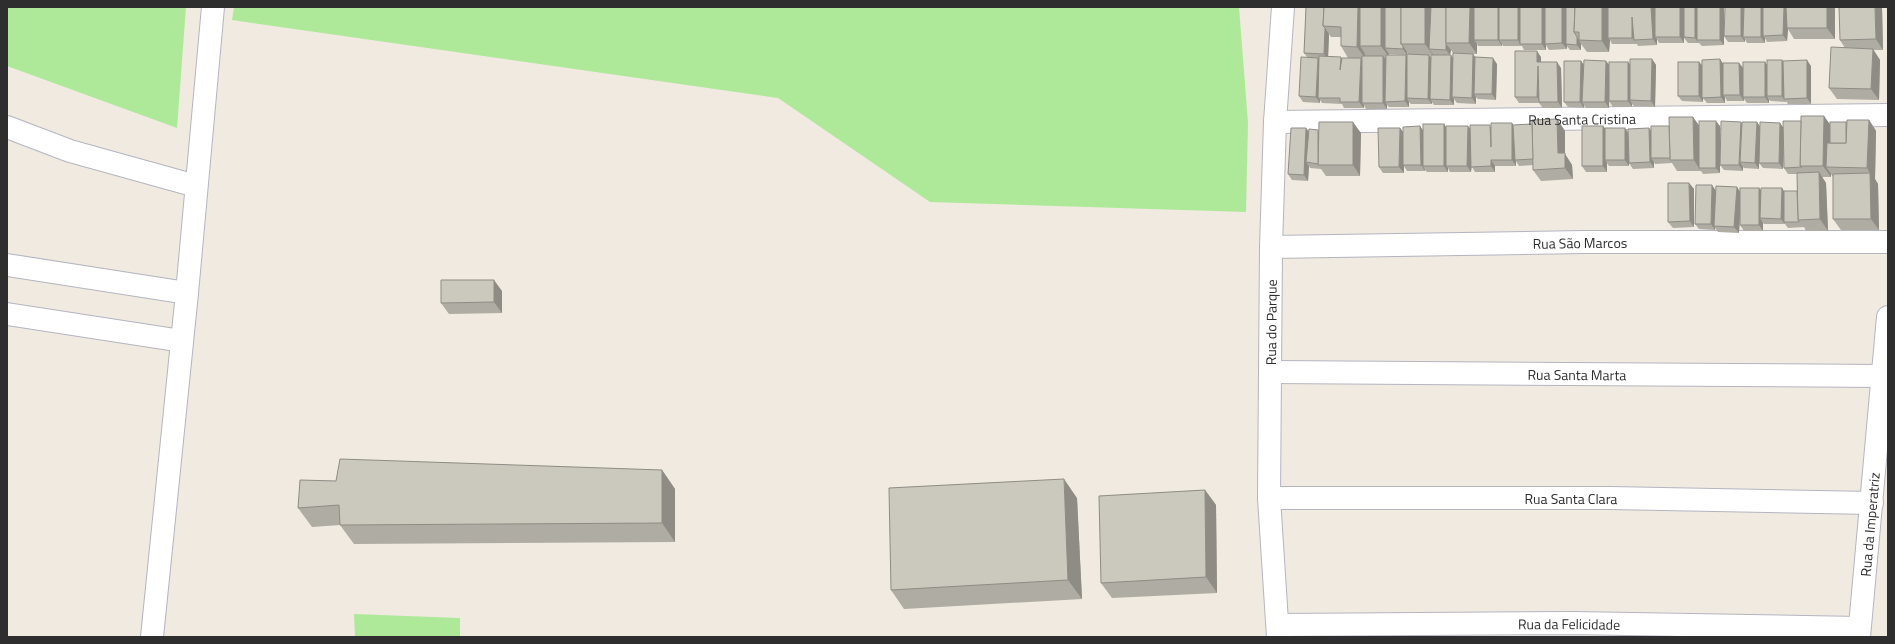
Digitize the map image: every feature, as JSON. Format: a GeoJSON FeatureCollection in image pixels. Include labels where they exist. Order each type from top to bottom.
{"type":"FeatureCollection","features":[{"type":"Feature","properties":{"kind":"street"},"geometry":{"type":"LineString","coordinates":[[152,637],[187,293],[213,7]]}},
{"type":"Feature","properties":{"kind":"street","name":"Rua do Parque"},"geometry":{"type":"LineString","coordinates":[[1278,631],[1269,498],[1271,247],[1275,122],[1283,7]]}},
{"type":"Feature","properties":{"kind":"street","name":"Rua Santa Cristina"},"geometry":{"type":"LineString","coordinates":[[1275,122],[1888,115]]}},
{"type":"Feature","properties":{"kind":"street"},"geometry":{"type":"LineString","coordinates":[[7,127],[70,151],[196,186]]}},
{"type":"Feature","properties":{"kind":"street","name":"Rua São Marcos"},"geometry":{"type":"LineString","coordinates":[[1271,247],[1585,242],[1888,242]]}},
{"type":"Feature","properties":{"kind":"street"},"geometry":{"type":"LineString","coordinates":[[7,265],[187,293]]}},
{"type":"Feature","properties":{"kind":"street"},"geometry":{"type":"LineString","coordinates":[[7,314],[182,341]]}},
{"type":"Feature","properties":{"kind":"street","name":"Rua da Imperatriz"},"geometry":{"type":"LineString","coordinates":[[1859,633],[1888,317]]}},
{"type":"Feature","properties":{"kind":"street","name":"Rua Santa Marta"},"geometry":{"type":"LineString","coordinates":[[1271,372],[1883,376]]}},
{"type":"Feature","properties":{"kind":"street","name":"Rua Santa Clara"},"geometry":{"type":"LineString","coordinates":[[1269,498],[1610,498],[1872,503]]}},
{"type":"Feature","properties":{"kind":"street","name":"Rua da Felicidade"},"geometry":{"type":"LineString","coordinates":[[1278,631],[1572,623],[1859,633]]}},
{"type":"Feature","properties":{"kind":"green space"},"geometry":{"type":"Polygon","coordinates":[[[7,7],[186,7],[177,128],[7,66],[7,7]]]}},
{"type":"Feature","properties":{"kind":"green space"},"geometry":{"type":"Polygon","coordinates":[[[234,7],[1239,7],[1248,123],[1246,212],[930,202],[778,98],[232,20],[234,7]]]}},
{"type":"Feature","properties":{"kind":"green space"},"geometry":{"type":"Polygon","coordinates":[[[354,614],[460,618],[460,637],[355,637],[354,614]]]}},
{"type":"Feature","properties":{"kind":"building"},"geometry":{"type":"Polygon","coordinates":[[[1306,7],[1324,7],[1324,54],[1304,53],[1306,7]]]}},
{"type":"Feature","properties":{"kind":"building"},"geometry":{"type":"Polygon","coordinates":[[[1324,7],[1358,7],[1357,47],[1341,46],[1341,27],[1323,26],[1324,7]]]}},
{"type":"Feature","properties":{"kind":"building"},"geometry":{"type":"Polygon","coordinates":[[[1360,7],[1381,7],[1381,46],[1360,46],[1360,7]]]}},
{"type":"Feature","properties":{"kind":"building"},"geometry":{"type":"Polygon","coordinates":[[[1385,7],[1401,7],[1401,44],[1403,49],[1385,48],[1385,7]]]}},
{"type":"Feature","properties":{"kind":"building"},"geometry":{"type":"Polygon","coordinates":[[[1401,7],[1425,7],[1425,44],[1401,44],[1401,7]]]}},
{"type":"Feature","properties":{"kind":"building"},"geometry":{"type":"Polygon","coordinates":[[[1431,7],[1446,7],[1446,50],[1429,49],[1431,7]]]}},
{"type":"Feature","properties":{"kind":"building"},"geometry":{"type":"Polygon","coordinates":[[[1446,7],[1470,7],[1469,43],[1446,43],[1446,7]]]}},
{"type":"Feature","properties":{"kind":"building"},"geometry":{"type":"Polygon","coordinates":[[[1474,7],[1498,7],[1498,40],[1474,40],[1474,7]]]}},
{"type":"Feature","properties":{"kind":"building"},"geometry":{"type":"Polygon","coordinates":[[[1499,7],[1518,7],[1518,40],[1499,40],[1499,7]]]}},
{"type":"Feature","properties":{"kind":"building"},"geometry":{"type":"Polygon","coordinates":[[[1520,7],[1542,7],[1542,44],[1520,44],[1520,7]]]}},
{"type":"Feature","properties":{"kind":"building"},"geometry":{"type":"Polygon","coordinates":[[[1545,7],[1562,7],[1562,43],[1545,44],[1545,7]]]}},
{"type":"Feature","properties":{"kind":"building"},"geometry":{"type":"Polygon","coordinates":[[[1566,7],[1575,7],[1574,32],[1577,37],[1577,45],[1566,44],[1566,7]]]}},
{"type":"Feature","properties":{"kind":"building"},"geometry":{"type":"Polygon","coordinates":[[[1575,7],[1602,7],[1602,41],[1579,40],[1579,32],[1574,32],[1575,7]]]}},
{"type":"Feature","properties":{"kind":"building"},"geometry":{"type":"Polygon","coordinates":[[[1608,7],[1651,7],[1653,39],[1634,40],[1632,17],[1632,38],[1608,38],[1608,7]]]}},
{"type":"Feature","properties":{"kind":"building"},"geometry":{"type":"Polygon","coordinates":[[[1655,7],[1680,7],[1680,37],[1655,37],[1655,7]]]}},
{"type":"Feature","properties":{"kind":"building"},"geometry":{"type":"Polygon","coordinates":[[[1684,7],[1695,7],[1695,38],[1684,37],[1684,7]]]}},
{"type":"Feature","properties":{"kind":"building"},"geometry":{"type":"Polygon","coordinates":[[[1697,7],[1720,7],[1720,40],[1697,40],[1697,7]]]}},
{"type":"Feature","properties":{"kind":"building"},"geometry":{"type":"Polygon","coordinates":[[[1725,7],[1741,7],[1741,36],[1724,36],[1725,7]]]}},
{"type":"Feature","properties":{"kind":"building"},"geometry":{"type":"Polygon","coordinates":[[[1744,7],[1761,7],[1761,37],[1743,37],[1744,7]]]}},
{"type":"Feature","properties":{"kind":"building"},"geometry":{"type":"Polygon","coordinates":[[[1763,7],[1784,7],[1783,35],[1763,36],[1763,7]]]}},
{"type":"Feature","properties":{"kind":"building"},"geometry":{"type":"Polygon","coordinates":[[[1786,7],[1827,7],[1827,28],[1787,28],[1786,7]]]}},
{"type":"Feature","properties":{"kind":"building"},"geometry":{"type":"Polygon","coordinates":[[[1839,7],[1875,7],[1876,39],[1840,40],[1839,7]]]}},
{"type":"Feature","properties":{"kind":"building"},"geometry":{"type":"Polygon","coordinates":[[[1831,47],[1873,49],[1871,89],[1829,88],[1831,47]]]}},
{"type":"Feature","properties":{"kind":"building"},"geometry":{"type":"Polygon","coordinates":[[[1515,51],[1537,51],[1537,62],[1557,62],[1558,102],[1539,102],[1538,66],[1537,97],[1515,97],[1515,51]]]}},
{"type":"Feature","properties":{"kind":"building"},"geometry":{"type":"Polygon","coordinates":[[[1453,53],[1473,54],[1472,98],[1452,97],[1453,53]]]}},
{"type":"Feature","properties":{"kind":"building"},"geometry":{"type":"Polygon","coordinates":[[[1407,54],[1429,55],[1428,99],[1407,98],[1407,54]]]}},
{"type":"Feature","properties":{"kind":"building"},"geometry":{"type":"Polygon","coordinates":[[[1386,55],[1406,55],[1405,101],[1385,102],[1386,55]]]}},
{"type":"Feature","properties":{"kind":"building"},"geometry":{"type":"Polygon","coordinates":[[[1431,55],[1451,55],[1450,100],[1430,99],[1431,55]]]}},
{"type":"Feature","properties":{"kind":"building"},"geometry":{"type":"Polygon","coordinates":[[[1319,56],[1341,57],[1340,70],[1342,58],[1361,58],[1359,102],[1340,102],[1340,98],[1318,98],[1319,56]]]}},
{"type":"Feature","properties":{"kind":"building"},"geometry":{"type":"Polygon","coordinates":[[[1362,56],[1383,56],[1383,103],[1362,103],[1362,56]]]}},
{"type":"Feature","properties":{"kind":"building"},"geometry":{"type":"Polygon","coordinates":[[[1301,57],[1318,58],[1316,97],[1299,96],[1301,57]]]}},
{"type":"Feature","properties":{"kind":"building"},"geometry":{"type":"Polygon","coordinates":[[[1475,57],[1493,58],[1492,94],[1474,94],[1475,57]]]}},
{"type":"Feature","properties":{"kind":"building"},"geometry":{"type":"Polygon","coordinates":[[[1630,59],[1652,59],[1651,101],[1630,100],[1630,59]]]}},
{"type":"Feature","properties":{"kind":"building"},"geometry":{"type":"Polygon","coordinates":[[[1720,59],[1721,97],[1702,98],[1702,60],[1720,59]]]}},
{"type":"Feature","properties":{"kind":"building"},"geometry":{"type":"Polygon","coordinates":[[[1584,60],[1606,61],[1605,102],[1582,102],[1584,60]]]}},
{"type":"Feature","properties":{"kind":"building"},"geometry":{"type":"Polygon","coordinates":[[[1767,60],[1782,60],[1782,96],[1767,96],[1767,60]]]}},
{"type":"Feature","properties":{"kind":"building"},"geometry":{"type":"Polygon","coordinates":[[[1807,60],[1807,98],[1784,99],[1783,61],[1807,60]]]}},
{"type":"Feature","properties":{"kind":"building"},"geometry":{"type":"Polygon","coordinates":[[[1564,61],[1581,61],[1580,102],[1564,102],[1564,61]]]}},
{"type":"Feature","properties":{"kind":"building"},"geometry":{"type":"Polygon","coordinates":[[[1609,62],[1628,62],[1628,101],[1609,101],[1609,62]]]}},
{"type":"Feature","properties":{"kind":"building"},"geometry":{"type":"Polygon","coordinates":[[[1678,62],[1699,62],[1699,96],[1678,96],[1678,62]]]}},
{"type":"Feature","properties":{"kind":"building"},"geometry":{"type":"Polygon","coordinates":[[[1743,62],[1765,62],[1765,97],[1743,97],[1743,62]]]}},
{"type":"Feature","properties":{"kind":"building"},"geometry":{"type":"Polygon","coordinates":[[[1723,63],[1739,63],[1740,95],[1723,95],[1723,63]]]}},
{"type":"Feature","properties":{"kind":"building"},"geometry":{"type":"Polygon","coordinates":[[[1801,116],[1824,116],[1823,166],[1800,166],[1801,116]]]}},
{"type":"Feature","properties":{"kind":"building"},"geometry":{"type":"Polygon","coordinates":[[[1669,117],[1693,117],[1694,160],[1670,160],[1669,117]]]}},
{"type":"Feature","properties":{"kind":"building"},"geometry":{"type":"Polygon","coordinates":[[[1557,119],[1558,153],[1565,153],[1565,168],[1533,170],[1532,120],[1557,119]]]}},
{"type":"Feature","properties":{"kind":"building"},"geometry":{"type":"Polygon","coordinates":[[[1847,120],[1869,120],[1867,168],[1826,167],[1827,143],[1846,143],[1847,120]]]}},
{"type":"Feature","properties":{"kind":"building"},"geometry":{"type":"Polygon","coordinates":[[[1699,121],[1716,121],[1716,168],[1699,168],[1699,121]]]}},
{"type":"Feature","properties":{"kind":"building"},"geometry":{"type":"Polygon","coordinates":[[[1721,121],[1741,122],[1739,165],[1720,165],[1721,121]]]}},
{"type":"Feature","properties":{"kind":"building"},"geometry":{"type":"Polygon","coordinates":[[[1783,121],[1801,121],[1800,166],[1802,167],[1784,168],[1783,121]]]}},
{"type":"Feature","properties":{"kind":"building"},"geometry":{"type":"Polygon","coordinates":[[[1319,122],[1353,122],[1353,165],[1318,165],[1319,122]]]}},
{"type":"Feature","properties":{"kind":"building"},"geometry":{"type":"Polygon","coordinates":[[[1742,122],[1757,122],[1755,163],[1740,162],[1742,122]]]}},
{"type":"Feature","properties":{"kind":"building"},"geometry":{"type":"Polygon","coordinates":[[[1760,122],[1780,123],[1779,163],[1759,163],[1760,122]]]}},
{"type":"Feature","properties":{"kind":"building"},"geometry":{"type":"Polygon","coordinates":[[[1830,122],[1846,122],[1846,143],[1830,143],[1830,122]]]}},
{"type":"Feature","properties":{"kind":"building"},"geometry":{"type":"Polygon","coordinates":[[[1491,123],[1512,123],[1512,160],[1491,160],[1491,166],[1471,167],[1470,125],[1490,125],[1491,147],[1491,123]]]}},
{"type":"Feature","properties":{"kind":"building"},"geometry":{"type":"Polygon","coordinates":[[[1423,124],[1444,124],[1444,166],[1423,166],[1423,124]]]}},
{"type":"Feature","properties":{"kind":"building"},"geometry":{"type":"Polygon","coordinates":[[[1532,124],[1533,159],[1515,160],[1513,125],[1532,124]]]}},
{"type":"Feature","properties":{"kind":"building"},"geometry":{"type":"Polygon","coordinates":[[[1420,126],[1421,165],[1403,165],[1403,127],[1420,126]]]}},
{"type":"Feature","properties":{"kind":"building"},"geometry":{"type":"Polygon","coordinates":[[[1446,126],[1468,126],[1467,166],[1446,166],[1446,126]]]}},
{"type":"Feature","properties":{"kind":"building"},"geometry":{"type":"Polygon","coordinates":[[[1582,126],[1603,126],[1603,166],[1582,166],[1582,126]]]}},
{"type":"Feature","properties":{"kind":"building"},"geometry":{"type":"Polygon","coordinates":[[[1651,126],[1669,126],[1670,158],[1651,158],[1651,126]]]}},
{"type":"Feature","properties":{"kind":"building"},"geometry":{"type":"Polygon","coordinates":[[[1291,128],[1306,128],[1304,175],[1288,174],[1291,128]]]}},
{"type":"Feature","properties":{"kind":"building"},"geometry":{"type":"Polygon","coordinates":[[[1378,128],[1400,128],[1399,167],[1379,167],[1378,128]]]}},
{"type":"Feature","properties":{"kind":"building"},"geometry":{"type":"Polygon","coordinates":[[[1605,128],[1625,128],[1625,160],[1605,160],[1605,128]]]}},
{"type":"Feature","properties":{"kind":"building"},"geometry":{"type":"Polygon","coordinates":[[[1649,128],[1650,162],[1629,163],[1628,129],[1649,128]]]}},
{"type":"Feature","properties":{"kind":"building"},"geometry":{"type":"Polygon","coordinates":[[[1309,129],[1318,130],[1318,164],[1306,162],[1309,129]]]}},
{"type":"Feature","properties":{"kind":"building"},"geometry":{"type":"Polygon","coordinates":[[[1819,172],[1820,219],[1798,220],[1797,173],[1819,172]]]}},
{"type":"Feature","properties":{"kind":"building"},"geometry":{"type":"Polygon","coordinates":[[[1870,173],[1871,219],[1833,219],[1833,174],[1870,173]]]}},
{"type":"Feature","properties":{"kind":"building"},"geometry":{"type":"Polygon","coordinates":[[[1668,183],[1689,183],[1690,221],[1668,222],[1668,183]]]}},
{"type":"Feature","properties":{"kind":"building"},"geometry":{"type":"Polygon","coordinates":[[[1696,185],[1712,185],[1711,224],[1695,224],[1696,185]]]}},
{"type":"Feature","properties":{"kind":"building"},"geometry":{"type":"Polygon","coordinates":[[[1716,186],[1737,187],[1734,227],[1714,226],[1716,186]]]}},
{"type":"Feature","properties":{"kind":"building"},"geometry":{"type":"Polygon","coordinates":[[[1740,188],[1759,188],[1759,225],[1740,225],[1740,188]]]}},
{"type":"Feature","properties":{"kind":"building"},"geometry":{"type":"Polygon","coordinates":[[[1761,188],[1782,188],[1781,219],[1760,218],[1761,188]]]}},
{"type":"Feature","properties":{"kind":"building"},"geometry":{"type":"Polygon","coordinates":[[[1784,191],[1797,191],[1799,222],[1784,222],[1784,191]]]}},
{"type":"Feature","properties":{"kind":"building"},"geometry":{"type":"Polygon","coordinates":[[[441,280],[494,280],[494,302],[441,303],[441,280]]]}},
{"type":"Feature","properties":{"kind":"building"},"geometry":{"type":"Polygon","coordinates":[[[340,459],[662,470],[662,523],[340,525],[339,505],[298,508],[300,480],[336,481],[340,459]]]}},
{"type":"Feature","properties":{"kind":"building"},"geometry":{"type":"Polygon","coordinates":[[[1064,479],[1068,580],[891,590],[889,488],[1064,479]]]}},
{"type":"Feature","properties":{"kind":"building"},"geometry":{"type":"Polygon","coordinates":[[[1205,490],[1206,577],[1101,583],[1099,496],[1205,490]]]}}]}
